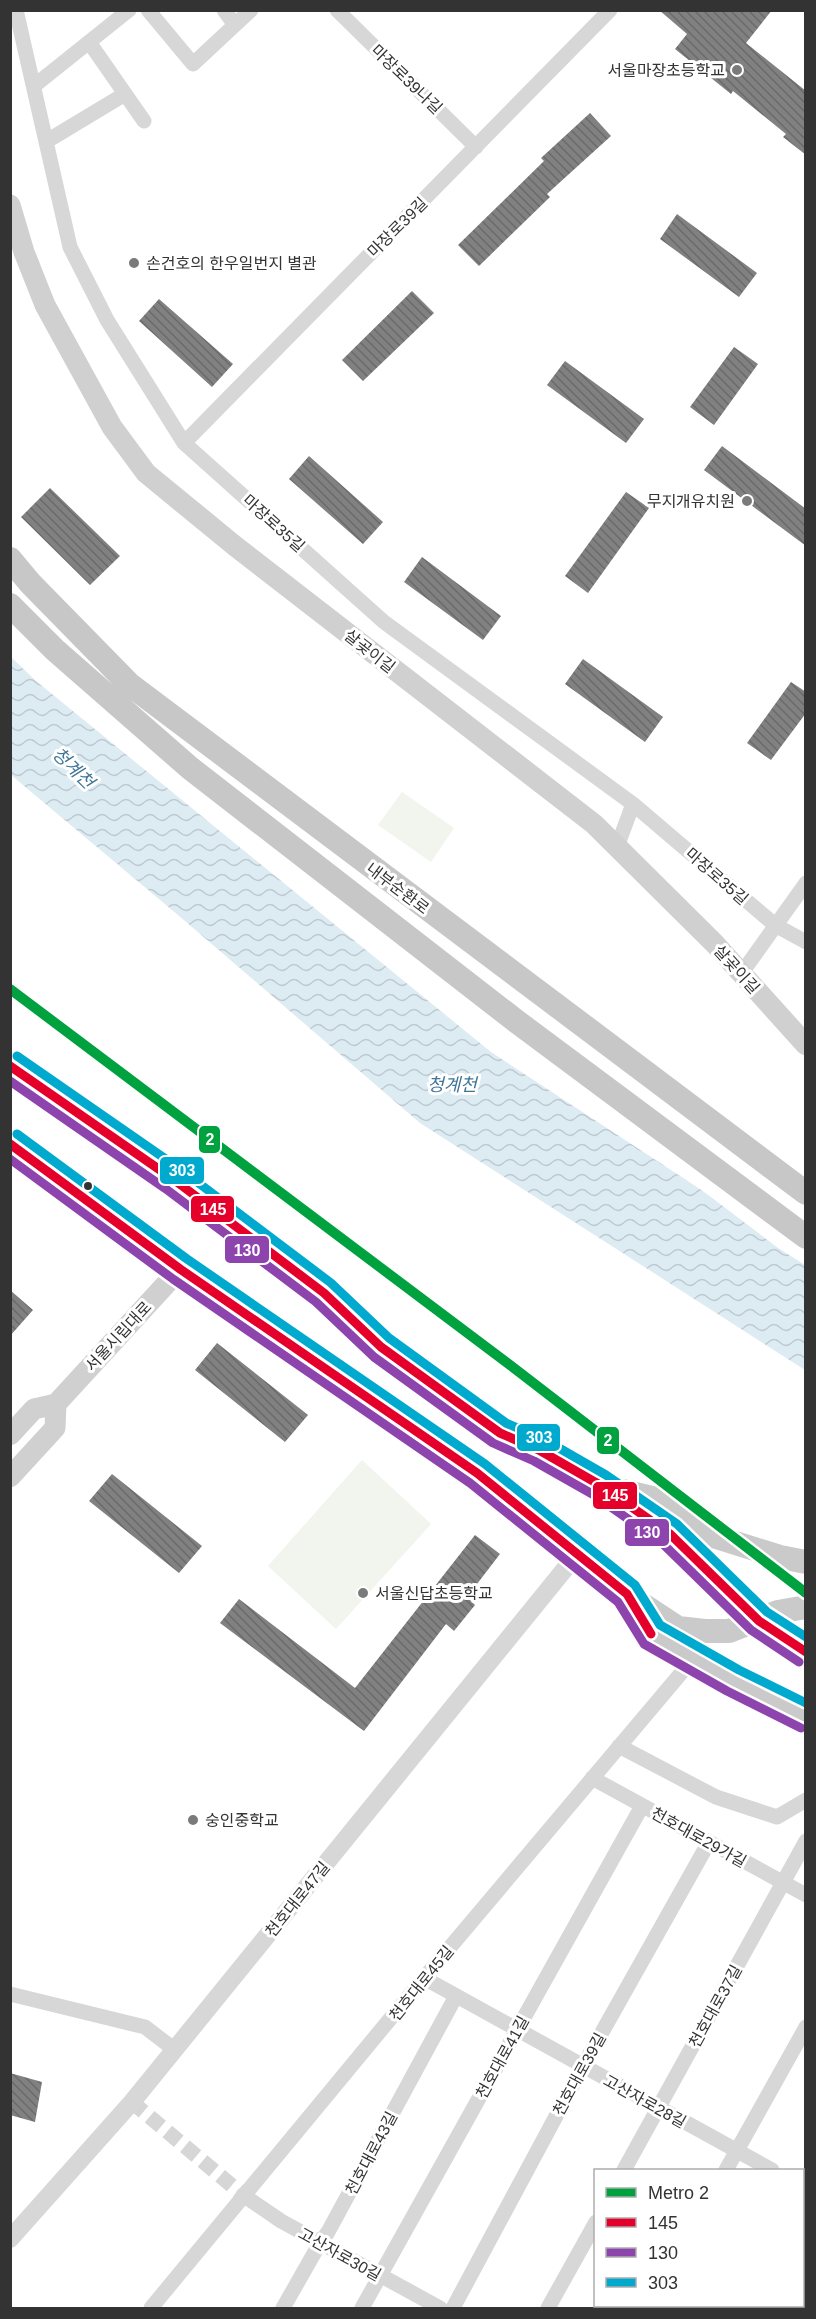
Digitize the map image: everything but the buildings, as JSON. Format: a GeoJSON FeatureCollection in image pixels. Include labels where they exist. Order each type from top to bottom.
{"type":"FeatureCollection","features":[{"type":"Feature","properties":{"kind":"highway","name":"내부순환로"},"geometry":{"type":"LineString","coordinates":[[10,559],[30,583],[129,684],[806,1193]]}},
{"type":"Feature","properties":{"kind":"highway","name":"내부순환로"},"geometry":{"type":"LineString","coordinates":[[10,605],[55,650],[190,768],[525,1028],[806,1237]]}},
{"type":"Feature","properties":{"kind":"main road","name":"살곶이길"},"geometry":{"type":"LineString","coordinates":[[10,205],[24,252],[45,305],[112,427],[146,473],[235,546],[594,824],[715,944],[806,1045]]}},
{"type":"Feature","properties":{"kind":"main road"},"geometry":{"type":"LineString","coordinates":[[10,1066],[173,1179],[324,1293],[381,1347],[500,1433],[538,1450],[600,1485],[670,1534],[759,1621],[806,1652]]}},
{"type":"Feature","properties":{"kind":"main road"},"geometry":{"type":"LineString","coordinates":[[10,1144],[180,1269],[477,1473],[627,1594],[678,1628],[729,1631],[778,1612],[806,1607]]}},
{"type":"Feature","properties":{"kind":"main road","name":"서울시립대로"},"geometry":{"type":"LineString","coordinates":[[10,1435],[34,1409],[56,1404],[180,1269]]}},
{"type":"Feature","properties":{"kind":"main road"},"geometry":{"type":"LineString","coordinates":[[10,1477],[55,1428],[56,1404]]}},
{"type":"Feature","properties":{"kind":"main road"},"geometry":{"type":"LineString","coordinates":[[600,1485],[669,1502],[706,1533],[780,1557],[806,1562]]}},
{"type":"Feature","properties":{"kind":"main road"},"geometry":{"type":"LineString","coordinates":[[627,1594],[651,1634],[693,1659],[806,1717]]}},
{"type":"Feature","properties":{"kind":"street","name":"마장로35길"},"geometry":{"type":"LineString","coordinates":[[16,10],[70,247],[107,320],[184,443],[384,622],[633,804],[775,925],[806,942]]}},
{"type":"Feature","properties":{"kind":"street"},"geometry":{"type":"LineString","coordinates":[[34,86],[129,10]]}},
{"type":"Feature","properties":{"kind":"street"},"geometry":{"type":"LineString","coordinates":[[148,10],[193,64],[251,10]]}},
{"type":"Feature","properties":{"kind":"street"},"geometry":{"type":"LineString","coordinates":[[224,10],[235,25]]}},
{"type":"Feature","properties":{"kind":"street","name":"마장로39나길"},"geometry":{"type":"LineString","coordinates":[[338,10],[476,147]]}},
{"type":"Feature","properties":{"kind":"street","name":"마장로39길"},"geometry":{"type":"LineString","coordinates":[[184,443],[610,10]]}},
{"type":"Feature","properties":{"kind":"street"},"geometry":{"type":"LineString","coordinates":[[89,42],[144,121]]}},
{"type":"Feature","properties":{"kind":"street"},"geometry":{"type":"LineString","coordinates":[[47,141],[125,94]]}},
{"type":"Feature","properties":{"kind":"street"},"geometry":{"type":"LineString","coordinates":[[617,847],[633,804]]}},
{"type":"Feature","properties":{"kind":"street"},"geometry":{"type":"LineString","coordinates":[[741,974],[806,883]]}},
{"type":"Feature","properties":{"kind":"street","name":"천호대로47길"},"geometry":{"type":"LineString","coordinates":[[10,2239],[132,2102],[577,1554]]}},
{"type":"Feature","properties":{"kind":"street","name":"천호대로45길"},"geometry":{"type":"LineString","coordinates":[[151,2308],[424,1978],[693,1659]]}},
{"type":"Feature","properties":{"kind":"street"},"geometry":{"type":"LineString","coordinates":[[619,1746],[717,1797],[777,1817],[806,1800]]}},
{"type":"Feature","properties":{"kind":"street","name":"천호대로29가길"},"geometry":{"type":"LineString","coordinates":[[592,1778],[806,1895]]}},
{"type":"Feature","properties":{"kind":"street","name":"천호대로41길"},"geometry":{"type":"LineString","coordinates":[[362,2308],[642,1806]]}},
{"type":"Feature","properties":{"kind":"street","name":"천호대로37길"},"geometry":{"type":"LineString","coordinates":[[625,2169],[806,1841]]}},
{"type":"Feature","properties":{"kind":"street","name":"천호대로39길"},"geometry":{"type":"LineString","coordinates":[[453,2308],[583,2066],[709,1842]]}},
{"type":"Feature","properties":{"kind":"street","name":"고산자로28길"},"geometry":{"type":"LineString","coordinates":[[424,1978],[770,2169]]}},
{"type":"Feature","properties":{"kind":"street"},"geometry":{"type":"LineString","coordinates":[[10,1994],[145,2026],[174,2049]]}},
{"type":"Feature","properties":{"kind":"street","name":"천호대로43길"},"geometry":{"type":"LineString","coordinates":[[283,2308],[328,2232],[456,1996]]}},
{"type":"Feature","properties":{"kind":"street"},"geometry":{"type":"LineString","coordinates":[[727,2169],[806,2027]]}},
{"type":"Feature","properties":{"kind":"street","name":"고산자로30길"},"geometry":{"type":"LineString","coordinates":[[243,2195],[281,2222],[440,2308]]}},
{"type":"Feature","properties":{"kind":"street"},"geometry":{"type":"LineString","coordinates":[[548,2308],[594,2226]]}},
{"type":"Feature","properties":{"kind":"shaded area"},"geometry":{"type":"Polygon","coordinates":[[[402,792],[454,828],[431,862],[378,825],[402,792]]]}},
{"type":"Feature","properties":{"kind":"shaded area"},"geometry":{"type":"Polygon","coordinates":[[[362,1460],[431,1524],[336,1629],[268,1566],[362,1460]]]}},
{"type":"Feature","properties":{"kind":"water","name":"청계천"},"geometry":{"type":"Polygon","coordinates":[[[10,656],[36,681],[491,1052],[805,1258],[805,1370],[420,1123],[11,775],[10,656]]]}},
{"type":"Feature","properties":{"kind":"pier"},"geometry":{"type":"Polygon","coordinates":[[[670,1166],[806,1254],[805,1265],[778,1248],[670,1166]]]}},
{"type":"Feature","properties":{"kind":"tunnel"},"geometry":{"type":"LineString","coordinates":[[132,2102],[243,2195]]}},
{"type":"Feature","properties":{"kind":"metro line","name":"2"},"geometry":{"type":"LineString","coordinates":[[10,989],[510,1365],[806,1593]]}},
{"type":"Feature","properties":{"kind":"transit line","name":"303"},"geometry":{"type":"LineString","coordinates":[[17,1056],[180,1169],[331,1283],[389,1338],[506,1423],[545,1440],[606,1475],[677,1524],[767,1612],[806,1637]]}},
{"type":"Feature","properties":{"kind":"transit line","name":"145"},"geometry":{"type":"LineString","coordinates":[[10,1066],[173,1179],[324,1293],[381,1347],[500,1433],[539,1450],[600,1485],[670,1534],[759,1621],[806,1652]]}},
{"type":"Feature","properties":{"kind":"transit line","name":"130"},"geometry":{"type":"LineString","coordinates":[[10,1081],[166,1189],[316,1302],[374,1357],[493,1443],[534,1461],[594,1495],[662,1543],[751,1630],[799,1662]]}},
{"type":"Feature","properties":{"kind":"transit line","name":"303"},"geometry":{"type":"LineString","coordinates":[[17,1134],[187,1259],[485,1464],[635,1585],[660,1625],[739,1670],[806,1703]]}},
{"type":"Feature","properties":{"kind":"transit line","name":"145"},"geometry":{"type":"LineString","coordinates":[[10,1144],[180,1269],[477,1473],[627,1594],[651,1634]]}},
{"type":"Feature","properties":{"kind":"transit line","name":"130"},"geometry":{"type":"LineString","coordinates":[[10,1159],[173,1279],[470,1483],[618,1602],[644,1644],[727,1691],[801,1728]]}},
{"type":"Feature","properties":{"kind":"place","name":"서울마장초등학교"},"geometry":{"type":"Point","coordinates":[737,70]}},
{"type":"Feature","properties":{"kind":"place","name":"손건호의 한우일번지 별관"},"geometry":{"type":"Point","coordinates":[134,263]}},
{"type":"Feature","properties":{"kind":"place","name":"무지개유치원"},"geometry":{"type":"Point","coordinates":[747,501]}},
{"type":"Feature","properties":{"kind":"place","name":"서울신답초등학교"},"geometry":{"type":"Point","coordinates":[363,1593]}},
{"type":"Feature","properties":{"kind":"place","name":"숭인중학교"},"geometry":{"type":"Point","coordinates":[193,1820]}}]}
